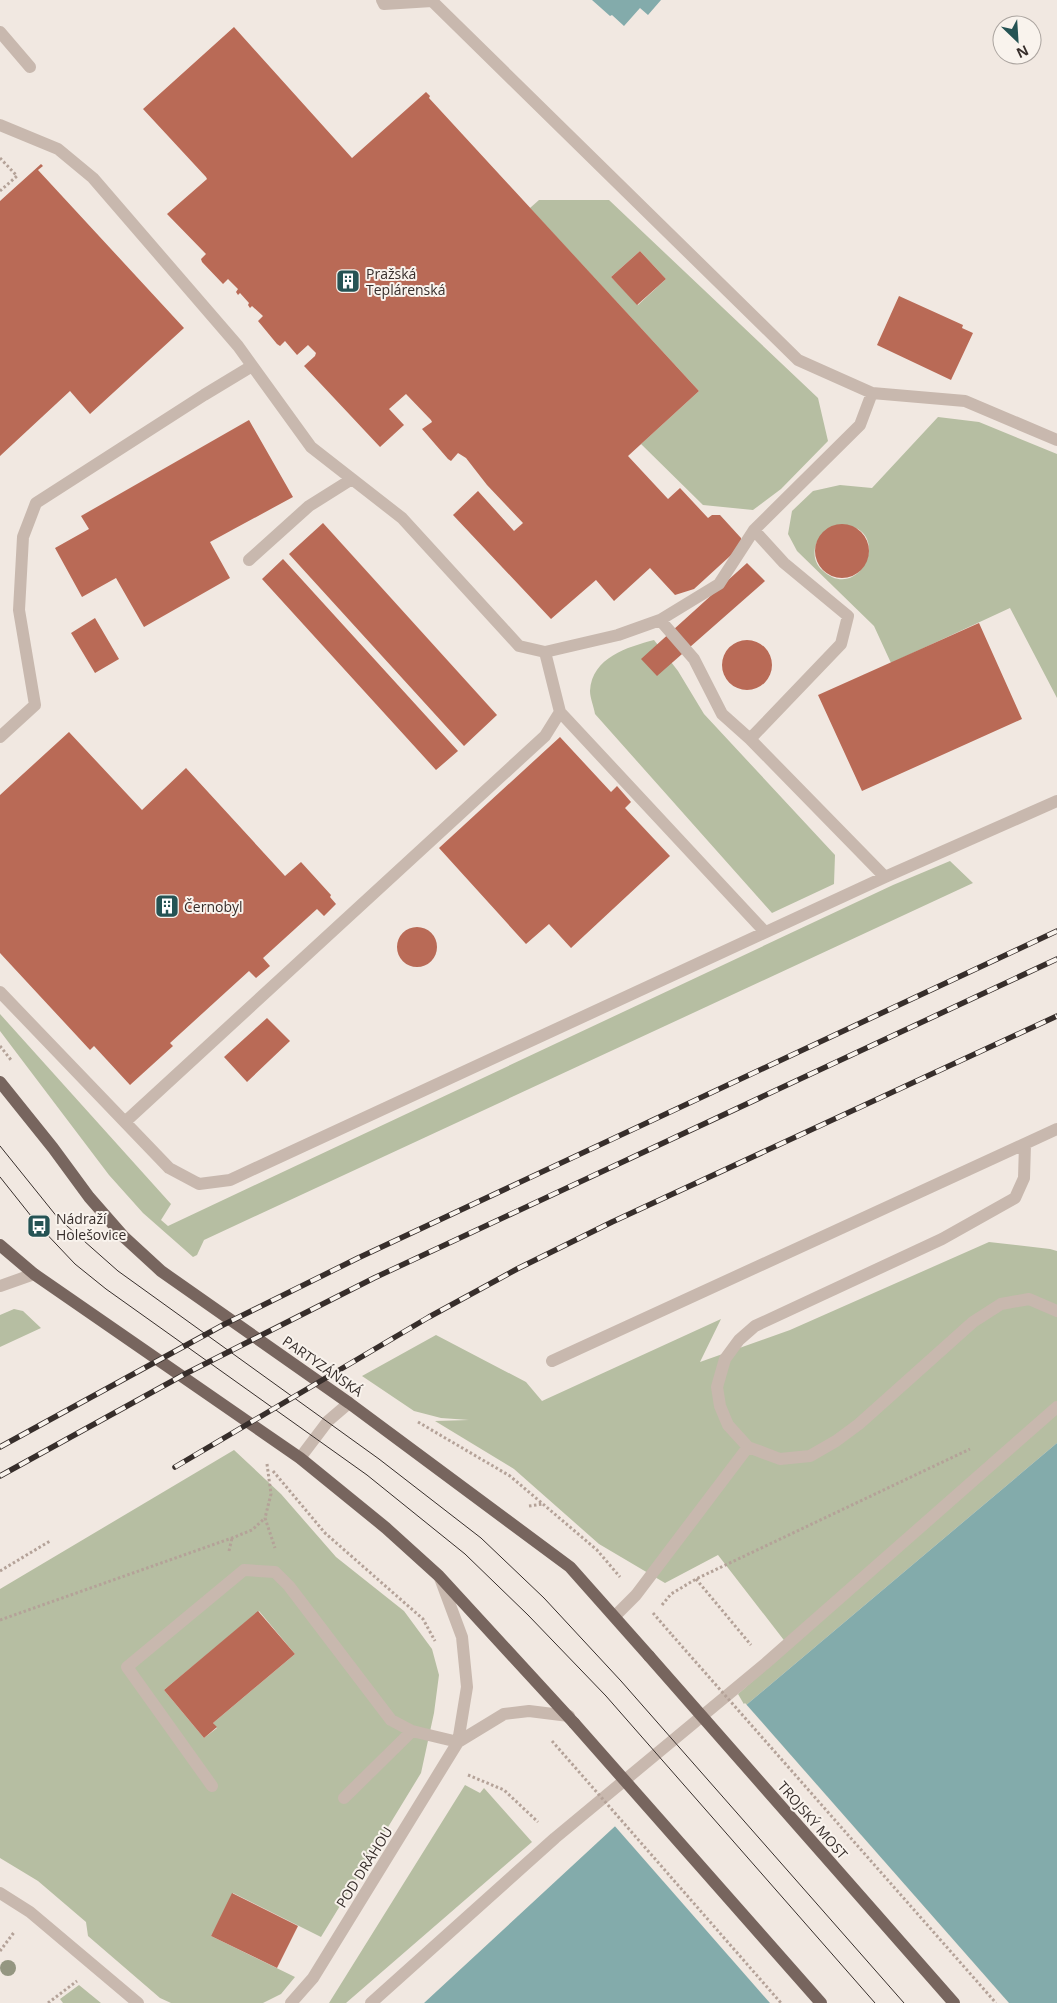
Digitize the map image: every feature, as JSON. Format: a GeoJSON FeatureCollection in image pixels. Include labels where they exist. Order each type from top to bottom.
{"type":"FeatureCollection","features":[{"type":"Feature","properties":{"kind":"main road","name":"PARTYZÁNSKÁ"},"geometry":{"type":"LineString","coordinates":[[0,1082],[89,1197],[124,1237],[161,1271],[349,1403],[570,1567],[649,1656]]}},
{"type":"Feature","properties":{"kind":"main road"},"geometry":{"type":"LineString","coordinates":[[0,1245],[34,1274],[300,1458],[386,1528],[439,1576],[572,1719],[821,2003]]}},
{"type":"Feature","properties":{"kind":"main road","name":"TROJSKÝ MOST"},"geometry":{"type":"LineString","coordinates":[[649,1656],[954,2003]]}},
{"type":"Feature","properties":{"kind":"lane"},"geometry":{"type":"LineString","coordinates":[[382,0],[384,4],[432,2],[798,360],[872,393],[965,401],[1057,440]]}},
{"type":"Feature","properties":{"kind":"lane"},"geometry":{"type":"LineString","coordinates":[[0,32],[30,67]]}},
{"type":"Feature","properties":{"kind":"lane"},"geometry":{"type":"LineString","coordinates":[[0,126],[58,149],[93,178],[238,346],[311,447],[402,518],[519,646],[544,652],[618,635],[660,620],[718,584],[754,530],[860,425],[872,393]]}},
{"type":"Feature","properties":{"kind":"lane"},"geometry":{"type":"LineString","coordinates":[[0,737],[35,705],[19,610],[24,537],[36,503],[252,366]]}},
{"type":"Feature","properties":{"kind":"lane"},"geometry":{"type":"LineString","coordinates":[[249,560],[309,506],[352,480]]}},
{"type":"Feature","properties":{"kind":"lane"},"geometry":{"type":"LineString","coordinates":[[750,739],[841,644],[848,616],[784,563],[754,530]]}},
{"type":"Feature","properties":{"kind":"lane"},"geometry":{"type":"LineString","coordinates":[[660,620],[694,659],[722,714],[750,739],[885,877]]}},
{"type":"Feature","properties":{"kind":"lane"},"geometry":{"type":"LineString","coordinates":[[544,652],[560,712],[765,932]]}},
{"type":"Feature","properties":{"kind":"lane"},"geometry":{"type":"LineString","coordinates":[[125,1122],[544,736],[560,712]]}},
{"type":"Feature","properties":{"kind":"lane"},"geometry":{"type":"LineString","coordinates":[[0,992],[169,1168],[199,1184],[230,1180],[885,877],[1057,801]]}},
{"type":"Feature","properties":{"kind":"lane"},"geometry":{"type":"LineString","coordinates":[[552,1361],[1057,1129]]}},
{"type":"Feature","properties":{"kind":"lane"},"geometry":{"type":"LineString","coordinates":[[1025,1144],[1024,1178],[1015,1198],[942,1239],[755,1326],[739,1340],[725,1360],[717,1387],[720,1406],[728,1425],[748,1447],[780,1459],[810,1456],[836,1441],[859,1424],[973,1322],[1001,1304],[1029,1299],[1057,1311]]}},
{"type":"Feature","properties":{"kind":"lane"},"geometry":{"type":"LineString","coordinates":[[0,1286],[34,1274]]}},
{"type":"Feature","properties":{"kind":"lane"},"geometry":{"type":"LineString","coordinates":[[300,1458],[328,1422],[349,1403]]}},
{"type":"Feature","properties":{"kind":"lane"},"geometry":{"type":"LineString","coordinates":[[371,2003],[555,1838],[766,1663],[1057,1407]]}},
{"type":"Feature","properties":{"kind":"lane"},"geometry":{"type":"LineString","coordinates":[[615,1616],[636,1595],[748,1447]]}},
{"type":"Feature","properties":{"kind":"lane"},"geometry":{"type":"LineString","coordinates":[[212,1786],[127,1667],[244,1570],[275,1572],[289,1586],[391,1720],[412,1731],[458,1742]]}},
{"type":"Feature","properties":{"kind":"lane","name":"POD DRÁHOU"},"geometry":{"type":"LineString","coordinates":[[291,2003],[312,1978],[458,1742],[467,1687],[462,1638],[439,1576]]}},
{"type":"Feature","properties":{"kind":"lane","name":"POD DRÁHOU"},"geometry":{"type":"LineString","coordinates":[[458,1742],[504,1714],[529,1711],[572,1719]]}},
{"type":"Feature","properties":{"kind":"lane"},"geometry":{"type":"LineString","coordinates":[[344,1798],[412,1731]]}},
{"type":"Feature","properties":{"kind":"lane"},"geometry":{"type":"LineString","coordinates":[[0,1893],[30,1912],[138,2003]]}},
{"type":"Feature","properties":{"kind":"path"},"geometry":{"type":"LineString","coordinates":[[0,158],[17,176],[0,191]]}},
{"type":"Feature","properties":{"kind":"path"},"geometry":{"type":"LineString","coordinates":[[0,1046],[17,1067]]}},
{"type":"Feature","properties":{"kind":"path"},"geometry":{"type":"LineString","coordinates":[[414,1419],[510,1476],[597,1550],[996,2003]]}},
{"type":"Feature","properties":{"kind":"path"},"geometry":{"type":"LineString","coordinates":[[653,1613],[671,1594],[696,1579],[976,1446]]}},
{"type":"Feature","properties":{"kind":"path"},"geometry":{"type":"LineString","coordinates":[[275,1572],[278,1560],[266,1518],[271,1494],[267,1463],[325,1534],[423,1619],[438,1644]]}},
{"type":"Feature","properties":{"kind":"path"},"geometry":{"type":"LineString","coordinates":[[526,1506],[543,1504]]}},
{"type":"Feature","properties":{"kind":"path"},"geometry":{"type":"LineString","coordinates":[[0,1620],[232,1538],[252,1530],[266,1518]]}},
{"type":"Feature","properties":{"kind":"path"},"geometry":{"type":"LineString","coordinates":[[0,1571],[50,1541]]}},
{"type":"Feature","properties":{"kind":"path"},"geometry":{"type":"LineString","coordinates":[[696,1579],[766,1663]]}},
{"type":"Feature","properties":{"kind":"path"},"geometry":{"type":"LineString","coordinates":[[552,1741],[781,2003]]}},
{"type":"Feature","properties":{"kind":"path"},"geometry":{"type":"LineString","coordinates":[[468,1775],[504,1790],[555,1838]]}},
{"type":"Feature","properties":{"kind":"path"},"geometry":{"type":"LineString","coordinates":[[0,1951],[17,1929]]}},
{"type":"Feature","properties":{"kind":"path"},"geometry":{"type":"LineString","coordinates":[[48,2003],[80,1980]]}},
{"type":"Feature","properties":{"kind":"green space"},"geometry":{"type":"Polygon","coordinates":[[[539,200],[609,200],[818,398],[828,441],[781,489],[753,510],[703,505],[641,444],[699,391],[530,208],[539,200]],[[640,251],[611,277],[638,305],[666,279],[640,251]]]}},
{"type":"Feature","properties":{"kind":"green space"},"geometry":{"type":"Polygon","coordinates":[[[938,417],[979,422],[1057,454],[1057,698],[1010,608],[891,663],[874,626],[797,551],[788,534],[792,511],[813,491],[840,485],[872,488],[938,417]],[[837,525],[824,532],[816,544],[815,557],[817,564],[822,570],[836,579],[849,578],[860,571],[867,560],[869,548],[865,536],[855,528],[837,525]]]}},
{"type":"Feature","properties":{"kind":"green space"},"geometry":{"type":"Polygon","coordinates":[[[654,640],[678,671],[704,714],[835,855],[834,884],[772,913],[595,714],[590,691],[592,679],[597,670],[613,655],[633,646],[654,640]]]}},
{"type":"Feature","properties":{"kind":"green space"},"geometry":{"type":"Polygon","coordinates":[[[950,861],[973,883],[204,1240],[197,1255],[193,1257],[143,1213],[109,1175],[0,1031],[0,1014],[171,1204],[161,1220],[168,1226],[893,885],[950,861]]]}},
{"type":"Feature","properties":{"kind":"green space"},"geometry":{"type":"Polygon","coordinates":[[[989,1242],[1057,1251],[1057,1443],[745,1706],[738,1694],[790,1648],[718,1555],[665,1583],[599,1544],[514,1469],[435,1421],[469,1420],[441,1418],[414,1411],[362,1376],[436,1335],[526,1382],[542,1401],[721,1319],[700,1362],[790,1330],[989,1242]]]}},
{"type":"Feature","properties":{"kind":"green space"},"geometry":{"type":"Polygon","coordinates":[[[14,1309],[23,1311],[41,1328],[0,1347],[0,1315],[14,1309]]]}},
{"type":"Feature","properties":{"kind":"green space"},"geometry":{"type":"Polygon","coordinates":[[[234,1450],[281,1494],[336,1557],[404,1611],[432,1649],[439,1675],[434,1713],[421,1773],[321,1937],[233,1893],[211,1936],[295,1977],[281,1994],[263,2003],[171,2003],[160,1998],[88,1936],[86,1922],[38,1881],[0,1858],[0,1589],[234,1450]],[[259,1611],[164,1690],[204,1738],[217,1728],[213,1723],[295,1654],[259,1611]]]}},
{"type":"Feature","properties":{"kind":"green space"},"geometry":{"type":"Polygon","coordinates":[[[465,1785],[480,1793],[484,1788],[532,1842],[346,2003],[329,2003],[465,1785]]]}},
{"type":"Feature","properties":{"kind":"green space"},"geometry":{"type":"Polygon","coordinates":[[[79,1985],[101,2003],[63,2003],[60,1999],[79,1985]]]}},
{"type":"Feature","properties":{"kind":"water"},"geometry":{"type":"Polygon","coordinates":[[[592,0],[661,0],[648,15],[640,8],[624,26],[592,0]]]}},
{"type":"Feature","properties":{"kind":"water"},"geometry":{"type":"Polygon","coordinates":[[[1057,1443],[1057,2003],[424,2003],[745,1706],[1057,1443]]]}},
{"type":"Feature","properties":{"kind":"pier"},"geometry":{"type":"Polygon","coordinates":[[[745,1703],[1009,2003],[770,2003],[613,1824],[745,1703]]]}},
{"type":"Feature","properties":{"kind":"building"},"geometry":{"type":"Polygon","coordinates":[[[234,27],[352,158],[426,92],[430,96],[429,98],[699,391],[628,456],[668,499],[680,488],[708,518],[712,515],[720,515],[741,538],[741,546],[694,589],[675,595],[650,568],[614,601],[596,580],[551,619],[453,515],[478,491],[514,531],[523,523],[487,485],[466,458],[458,453],[451,461],[448,459],[422,429],[432,422],[431,420],[406,394],[389,409],[404,425],[380,447],[304,366],[316,353],[308,345],[297,355],[285,341],[280,346],[277,344],[258,321],[263,316],[252,306],[250,308],[249,303],[240,293],[238,295],[236,292],[238,289],[228,279],[223,284],[202,262],[201,259],[206,254],[167,214],[207,179],[143,109],[234,27]]]}},
{"type":"Feature","properties":{"kind":"building"},"geometry":{"type":"Polygon","coordinates":[[[41,164],[43,166],[38,170],[184,328],[90,414],[70,391],[0,456],[0,201],[41,164]]]}},
{"type":"Feature","properties":{"kind":"building"},"geometry":{"type":"Polygon","coordinates":[[[640,251],[666,279],[637,305],[611,277],[640,251]]]}},
{"type":"Feature","properties":{"kind":"building"},"geometry":{"type":"Polygon","coordinates":[[[899,296],[963,325],[962,328],[973,333],[951,380],[877,345],[899,296]]]}},
{"type":"Feature","properties":{"kind":"building"},"geometry":{"type":"Polygon","coordinates":[[[249,420],[293,497],[210,542],[230,578],[144,627],[116,578],[82,597],[55,548],[89,529],[81,516],[249,420]]]}},
{"type":"Feature","properties":{"kind":"building"},"geometry":{"type":"Polygon","coordinates":[[[323,523],[497,715],[464,746],[289,554],[323,523]]]}},
{"type":"Feature","properties":{"kind":"building"},"geometry":{"type":"Polygon","coordinates":[[[837,524],[847,524],[857,528],[865,536],[869,551],[865,566],[857,574],[847,578],[837,578],[827,574],[819,566],[815,556],[815,546],[819,536],[827,528],[837,524]]]}},
{"type":"Feature","properties":{"kind":"building"},"geometry":{"type":"Polygon","coordinates":[[[283,559],[458,751],[436,770],[262,579],[283,559]]]}},
{"type":"Feature","properties":{"kind":"building"},"geometry":{"type":"Polygon","coordinates":[[[747,563],[765,581],[657,676],[641,659],[747,563]]]}},
{"type":"Feature","properties":{"kind":"building"},"geometry":{"type":"Polygon","coordinates":[[[95,618],[119,659],[95,673],[71,633],[95,618]]]}},
{"type":"Feature","properties":{"kind":"building"},"geometry":{"type":"Polygon","coordinates":[[[979,623],[1022,719],[862,791],[818,695],[979,623]]]}},
{"type":"Feature","properties":{"kind":"building"},"geometry":{"type":"Polygon","coordinates":[[[747,640],[757,642],[765,647],[770,655],[772,665],[770,675],[765,683],[757,688],[747,690],[737,688],[729,683],[724,675],[722,665],[724,655],[729,647],[737,642],[747,640]]]}},
{"type":"Feature","properties":{"kind":"building","name":"Černobyl"},"geometry":{"type":"Polygon","coordinates":[[[69,732],[142,810],[186,768],[285,876],[301,862],[331,895],[330,897],[336,904],[324,916],[317,909],[263,958],[270,966],[256,978],[249,971],[170,1043],[173,1046],[130,1085],[94,1046],[90,1050],[0,953],[0,795],[69,732]]]}},
{"type":"Feature","properties":{"kind":"building"},"geometry":{"type":"Polygon","coordinates":[[[560,737],[611,792],[617,786],[631,802],[625,808],[670,856],[571,948],[549,924],[526,944],[439,848],[560,737]]]}},
{"type":"Feature","properties":{"kind":"building"},"geometry":{"type":"Polygon","coordinates":[[[421,927],[428,930],[434,936],[437,947],[436,955],[428,964],[421,967],[413,967],[406,964],[398,955],[397,943],[400,936],[409,928],[421,927]]]}},
{"type":"Feature","properties":{"kind":"building"},"geometry":{"type":"Polygon","coordinates":[[[267,1018],[290,1041],[247,1082],[224,1057],[267,1018]]]}},
{"type":"Feature","properties":{"kind":"building"},"geometry":{"type":"Polygon","coordinates":[[[258,1611],[295,1654],[213,1723],[217,1727],[204,1738],[164,1690],[258,1611]]]}},
{"type":"Feature","properties":{"kind":"building"},"geometry":{"type":"Polygon","coordinates":[[[232,1893],[298,1926],[277,1968],[211,1936],[232,1893]]]}},
{"type":"Feature","properties":{"kind":"tram line"},"geometry":{"type":"LineString","coordinates":[[0,1146],[58,1218],[118,1271],[379,1459],[481,1538],[544,1598],[621,1681],[904,2003]]}},
{"type":"Feature","properties":{"kind":"tram line"},"geometry":{"type":"LineString","coordinates":[[0,1177],[39,1226],[75,1264],[106,1289],[367,1475],[465,1554],[528,1615],[606,1696],[875,2003]]}},
{"type":"Feature","properties":{"kind":"railway"},"geometry":{"type":"LineString","coordinates":[[0,1447],[223,1325],[358,1258],[1057,931]]}},
{"type":"Feature","properties":{"kind":"railway"},"geometry":{"type":"LineString","coordinates":[[0,1476],[185,1374],[374,1278],[1057,959]]}},
{"type":"Feature","properties":{"kind":"railway"},"geometry":{"type":"LineString","coordinates":[[175,1467],[429,1317],[517,1269],[612,1222],[1057,1016]]}},
{"type":"Feature","properties":{"kind":"place","name":"Pražská Teplárenská"},"geometry":{"type":"Point","coordinates":[348,281]}},
{"type":"Feature","properties":{"kind":"place","name":"Černobyl"},"geometry":{"type":"Point","coordinates":[167,906]}},
{"type":"Feature","properties":{"kind":"place","name":"Nádraží Holešovice"},"geometry":{"type":"Point","coordinates":[39,1226]}}]}
